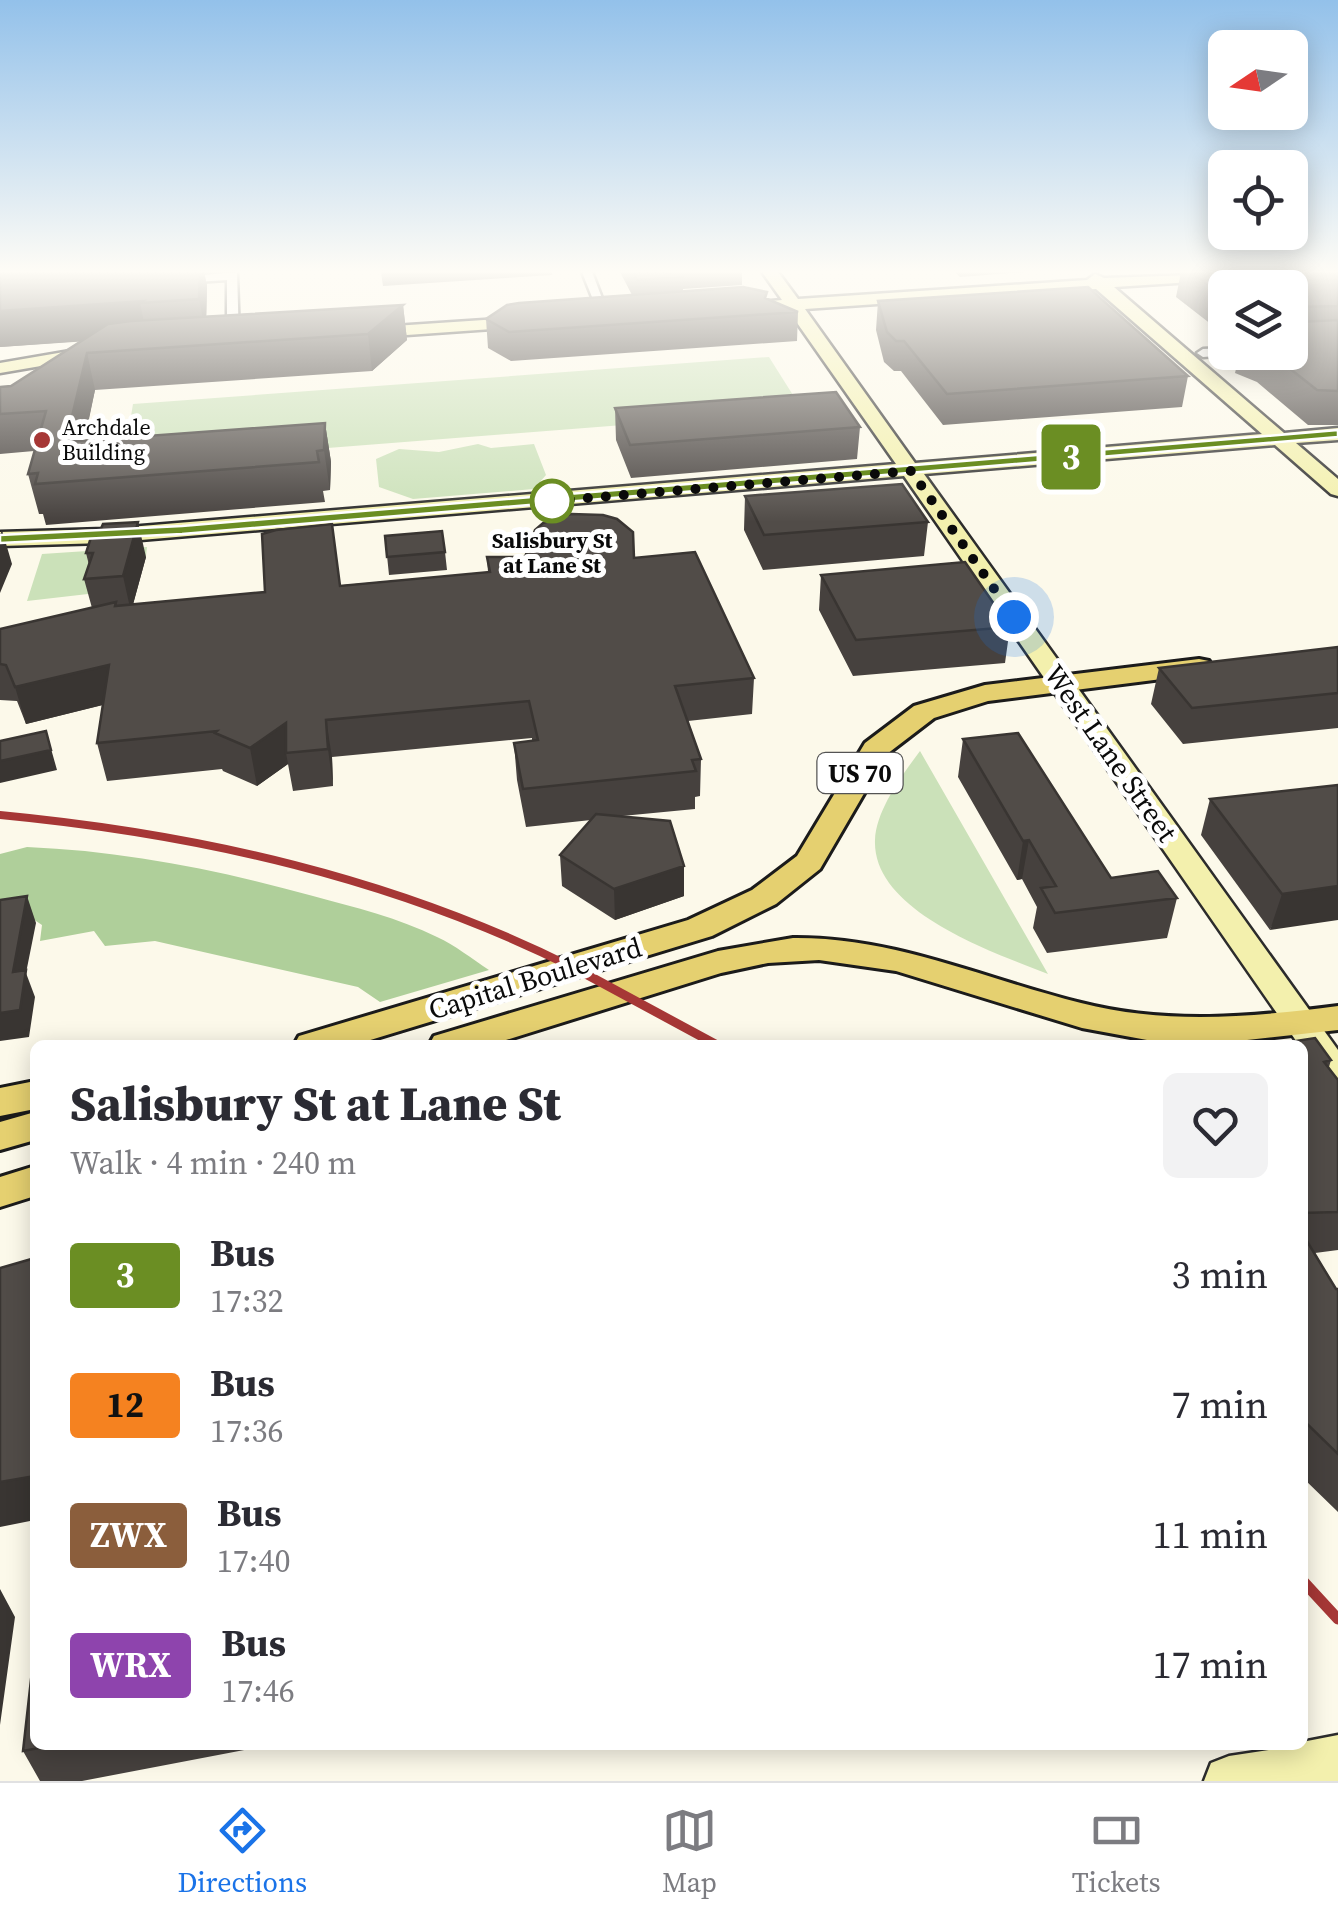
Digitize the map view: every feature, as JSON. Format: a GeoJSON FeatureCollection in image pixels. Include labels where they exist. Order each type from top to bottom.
{"type":"FeatureCollection","features":[{"type":"Feature","properties":{"kind":"main road"},"geometry":{"type":"LineString","coordinates":[[0,368],[84,355]]}},
{"type":"Feature","properties":{"kind":"main road","name":"West Lane Street"},"geometry":{"type":"LineString","coordinates":[[828,355],[1302,1023],[1322,1064]]}},
{"type":"Feature","properties":{"kind":"main road"},"geometry":{"type":"LineString","coordinates":[[1195,356],[1279,439],[1338,490]]}},
{"type":"Feature","properties":{"kind":"main road"},"geometry":{"type":"LineString","coordinates":[[0,539],[116,536],[1338,434]]}},
{"type":"Feature","properties":{"kind":"main road","name":"US 70"},"geometry":{"type":"LineString","coordinates":[[1060,682],[1228,664]]}},
{"type":"Feature","properties":{"kind":"main road","name":"Capital Boulevard"},"geometry":{"type":"LineString","coordinates":[[326,1040],[700,928],[764,897],[808,862],[875,749],[896,730],[924,712],[970,697],[1060,682]]}},
{"type":"Feature","properties":{"kind":"main road","name":"Capital Boulevard"},"geometry":{"type":"LineString","coordinates":[[463,1040],[712,963],[764,952],[819,949],[928,965],[1061,1010],[1119,1024],[1180,1032],[1338,1018]]}},
{"type":"Feature","properties":{"kind":"main road"},"geometry":{"type":"LineString","coordinates":[[0,1102],[30,1096]]}},
{"type":"Feature","properties":{"kind":"main road"},"geometry":{"type":"LineString","coordinates":[[0,1136],[30,1127]]}},
{"type":"Feature","properties":{"kind":"main road"},"geometry":{"type":"LineString","coordinates":[[0,1192],[30,1183]]}},
{"type":"Feature","properties":{"kind":"main road"},"geometry":{"type":"LineString","coordinates":[[1251,1779],[1338,1760]]}},
{"type":"Feature","properties":{"kind":"street"},"geometry":{"type":"LineString","coordinates":[[1195,356],[1202,355]]}},
{"type":"Feature","properties":{"kind":"green space"},"geometry":{"type":"Polygon","coordinates":[[[769,357],[803,411],[123,464],[133,404],[769,357]]]}},
{"type":"Feature","properties":{"kind":"green space"},"geometry":{"type":"Polygon","coordinates":[[[478,444],[491,448],[534,444],[546,475],[534,489],[413,499],[379,487],[376,459],[399,449],[439,452],[478,444]]]}},
{"type":"Feature","properties":{"kind":"green space"},"geometry":{"type":"Polygon","coordinates":[[[147,547],[146,556],[95,565],[88,594],[27,601],[42,554],[147,547]]]}},
{"type":"Feature","properties":{"kind":"green space"},"geometry":{"type":"Polygon","coordinates":[[[920,751],[1048,974],[969,941],[914,909],[893,888],[879,866],[875,840],[880,817],[891,793],[920,751]]]}},
{"type":"Feature","properties":{"kind":"green space"},"geometry":{"type":"Polygon","coordinates":[[[27,847],[135,857],[278,887],[407,924],[450,944],[489,970],[380,1002],[358,987],[155,941],[105,946],[94,931],[40,941],[42,925],[33,919],[0,922],[0,854],[27,847]]]}},
{"type":"Feature","properties":{"kind":"building"},"geometry":{"type":"Polygon","coordinates":[[[59,355],[87,355],[66,442],[325,423],[324,450],[317,451],[319,462],[35,484],[38,473],[28,474],[46,411],[0,414],[0,387],[11,386],[59,355]]]}},
{"type":"Feature","properties":{"kind":"building"},"geometry":{"type":"Polygon","coordinates":[[[915,355],[1165,355],[1188,376],[947,394],[915,355]]]}},
{"type":"Feature","properties":{"kind":"building"},"geometry":{"type":"Polygon","coordinates":[[[1308,355],[1338,355],[1338,391],[1317,390],[1292,370],[1308,370],[1308,355]]]}},
{"type":"Feature","properties":{"kind":"building"},"geometry":{"type":"Polygon","coordinates":[[[836,392],[860,427],[630,445],[615,408],[836,392]]]}},
{"type":"Feature","properties":{"kind":"building"},"geometry":{"type":"Polygon","coordinates":[[[902,484],[928,522],[764,535],[745,496],[902,484]]]}},
{"type":"Feature","properties":{"kind":"building"},"geometry":{"type":"Polygon","coordinates":[[[571,514],[617,519],[633,532],[634,558],[695,552],[754,678],[675,686],[701,759],[692,760],[696,771],[523,789],[514,743],[538,740],[529,701],[326,720],[328,749],[286,753],[286,723],[250,748],[217,731],[97,743],[109,665],[15,687],[6,665],[0,664],[0,629],[116,602],[115,606],[265,592],[262,534],[276,530],[332,524],[340,586],[490,572],[487,557],[525,557],[535,530],[543,523],[571,514]]]}},
{"type":"Feature","properties":{"kind":"building"},"geometry":{"type":"Polygon","coordinates":[[[138,522],[123,576],[84,579],[93,553],[86,553],[93,531],[100,531],[103,524],[138,522]]]}},
{"type":"Feature","properties":{"kind":"building"},"geometry":{"type":"Polygon","coordinates":[[[442,531],[445,552],[387,557],[385,536],[442,531]]]}},
{"type":"Feature","properties":{"kind":"building"},"geometry":{"type":"Polygon","coordinates":[[[965,562],[1010,627],[856,640],[821,575],[965,562]]]}},
{"type":"Feature","properties":{"kind":"building"},"geometry":{"type":"Polygon","coordinates":[[[1338,647],[1338,693],[1192,708],[1159,668],[1338,647]]]}},
{"type":"Feature","properties":{"kind":"building"},"geometry":{"type":"Polygon","coordinates":[[[46,731],[51,750],[0,761],[0,741],[46,731]]]}},
{"type":"Feature","properties":{"kind":"building"},"geometry":{"type":"Polygon","coordinates":[[[1018,733],[1111,878],[1158,871],[1177,898],[1055,913],[1041,888],[1056,886],[1029,840],[1023,841],[963,739],[1018,733]]]}},
{"type":"Feature","properties":{"kind":"building"},"geometry":{"type":"Polygon","coordinates":[[[1338,785],[1338,886],[1282,894],[1210,799],[1338,785]]]}},
{"type":"Feature","properties":{"kind":"building"},"geometry":{"type":"Polygon","coordinates":[[[596,814],[670,821],[684,866],[614,889],[560,855],[596,814]]]}},
{"type":"Feature","properties":{"kind":"building"},"geometry":{"type":"Polygon","coordinates":[[[27,896],[13,972],[26,970],[20,1010],[0,1013],[0,900],[27,896]]]}},
{"type":"Feature","properties":{"kind":"building"},"geometry":{"type":"Polygon","coordinates":[[[1315,1038],[1331,1060],[1324,1062],[1338,1080],[1338,1212],[1308,1213],[1308,1040],[1302,1040],[1315,1038]]]}},
{"type":"Feature","properties":{"kind":"building"},"geometry":{"type":"Polygon","coordinates":[[[1308,1243],[1338,1289],[1338,1454],[1308,1425],[1308,1243]]]}},
{"type":"Feature","properties":{"kind":"building"},"geometry":{"type":"Polygon","coordinates":[[[30,1259],[30,1477],[0,1482],[0,1268],[30,1259]]]}},
{"type":"Feature","properties":{"kind":"building"},"geometry":{"type":"Polygon","coordinates":[[[30,1689],[30,1750],[23,1751],[30,1689]]]}},
{"type":"Feature","properties":{"kind":"railway"},"geometry":{"type":"LineString","coordinates":[[0,815],[148,834],[294,865],[436,909],[574,968]]}},
{"type":"Feature","properties":{"kind":"railway"},"geometry":{"type":"LineString","coordinates":[[569,965],[708,1040]]}},
{"type":"Feature","properties":{"kind":"railway"},"geometry":{"type":"LineString","coordinates":[[1308,1586],[1338,1619]]}},
{"type":"Feature","properties":{"kind":"bus line","name":"3"},"geometry":{"type":"LineString","coordinates":[[0,539],[182,530],[1338,434]]}},
{"type":"Feature","properties":{"kind":"place","name":"Archdale Building"},"geometry":{"type":"Point","coordinates":[42,440]}},
{"type":"Feature","properties":{"kind":"place","name":"Salisbury St at Lane St"},"geometry":{"type":"Point","coordinates":[552,501]}},
{"type":"Feature","properties":{"kind":"route"},"geometry":{"type":"LineString","coordinates":[[552,501],[911,471],[1014,617]]}}]}
